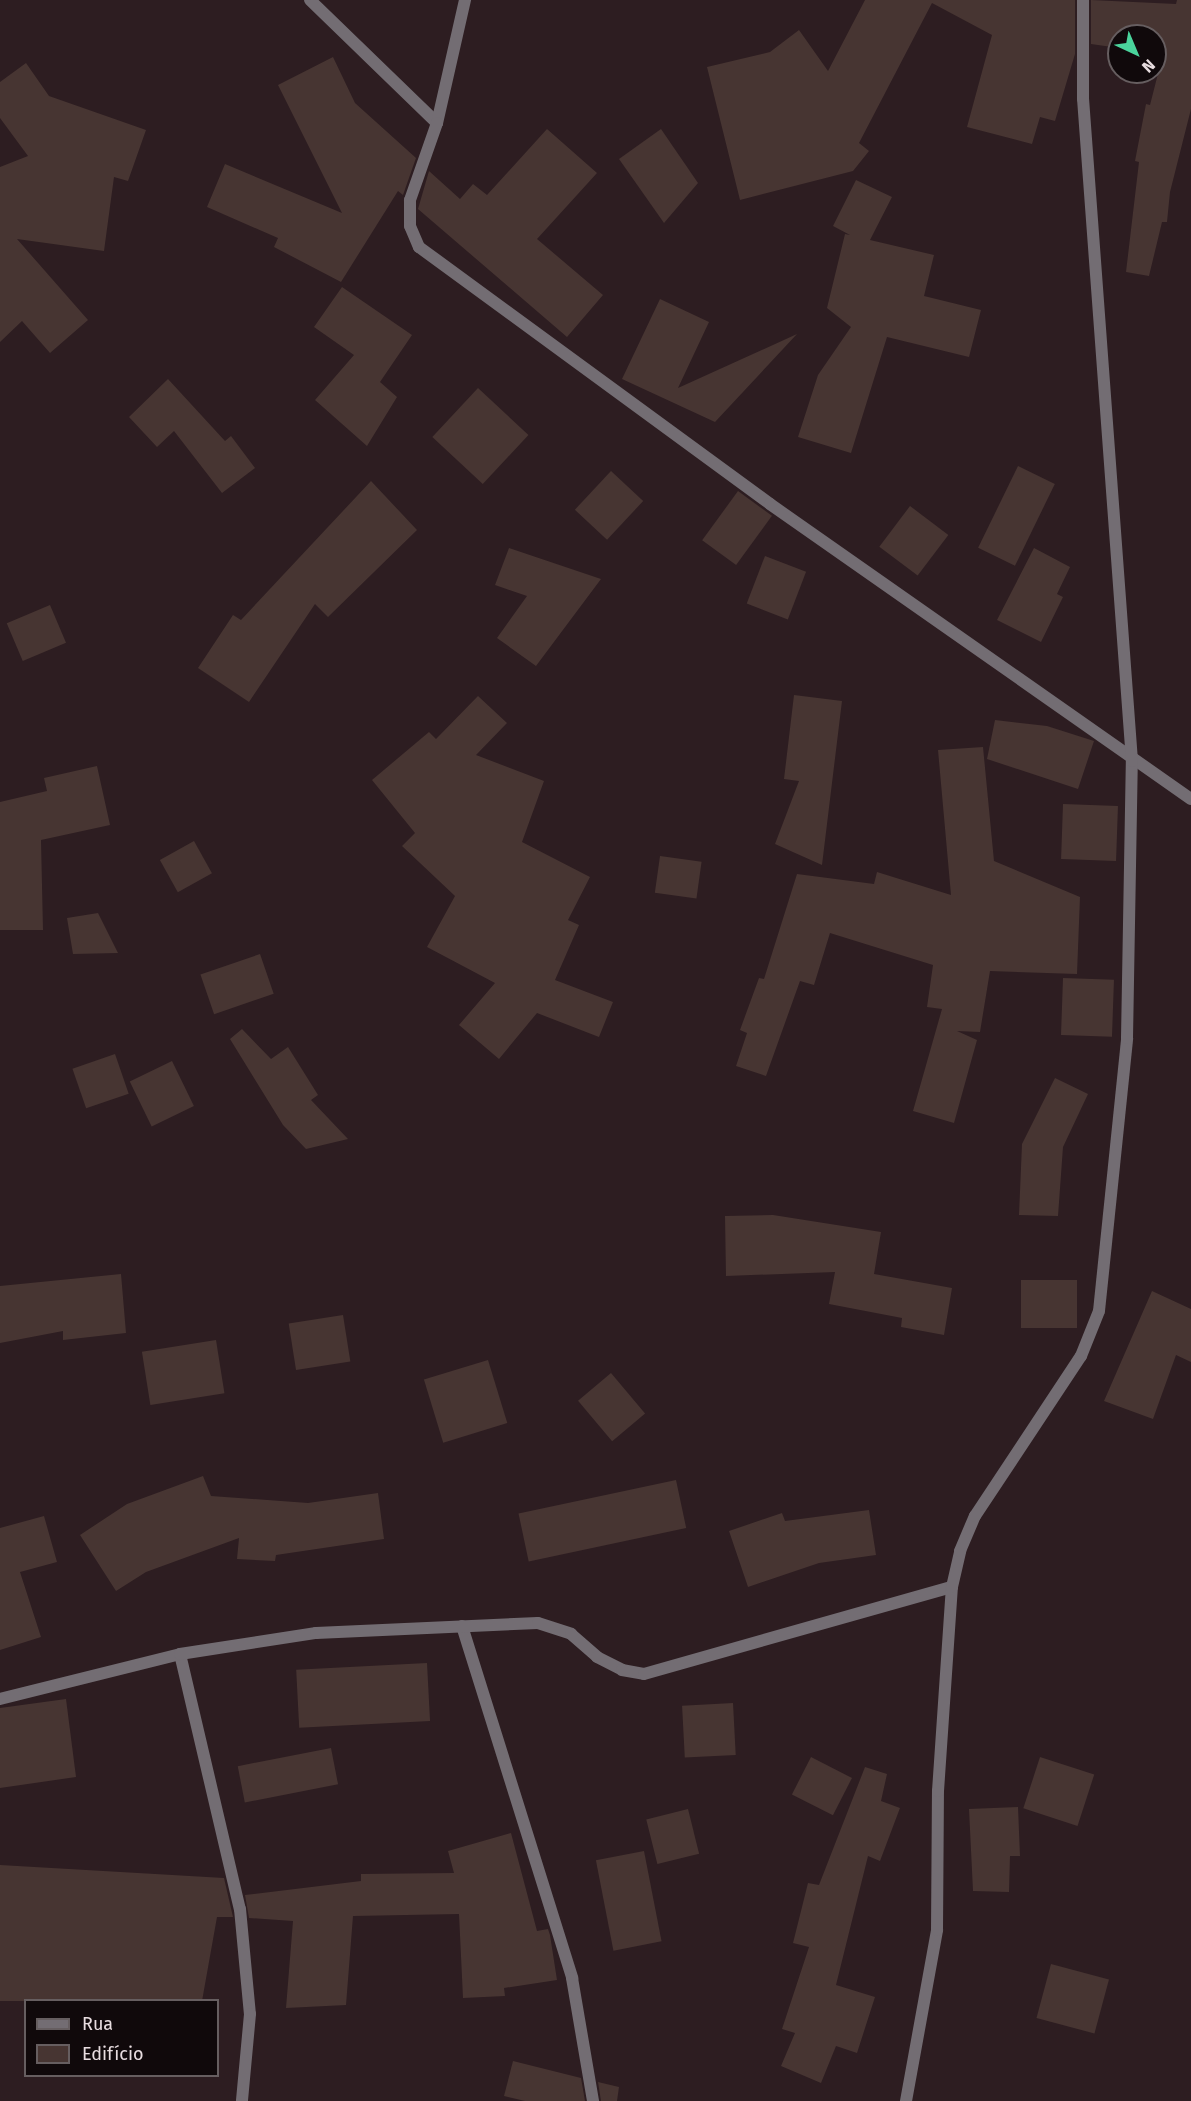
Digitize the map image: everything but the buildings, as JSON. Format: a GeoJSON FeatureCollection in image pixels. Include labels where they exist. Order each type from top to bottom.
{"type":"FeatureCollection","features":[{"type":"Feature","properties":{"kind":"street"},"geometry":{"type":"LineString","coordinates":[[310,0],[437,123]]}},
{"type":"Feature","properties":{"kind":"street"},"geometry":{"type":"LineString","coordinates":[[465,0],[437,123],[410,200],[410,225],[419,247],[770,504],[1132,761],[1191,799]]}},
{"type":"Feature","properties":{"kind":"street"},"geometry":{"type":"LineString","coordinates":[[906,2101],[937,1930],[938,1791],[952,1587],[960,1551],[975,1516],[1081,1356],[1099,1311],[1127,1038],[1132,761],[1083,99],[1083,0]]}},
{"type":"Feature","properties":{"kind":"street"},"geometry":{"type":"LineString","coordinates":[[0,1699],[180,1654],[316,1633],[538,1623],[571,1634],[597,1657],[622,1670],[644,1674],[952,1587]]}},
{"type":"Feature","properties":{"kind":"street"},"geometry":{"type":"LineString","coordinates":[[462,1626],[572,1978],[593,2101]]}},
{"type":"Feature","properties":{"kind":"street"},"geometry":{"type":"LineString","coordinates":[[180,1654],[240,1909],[250,2014],[242,2101]]}}]}
